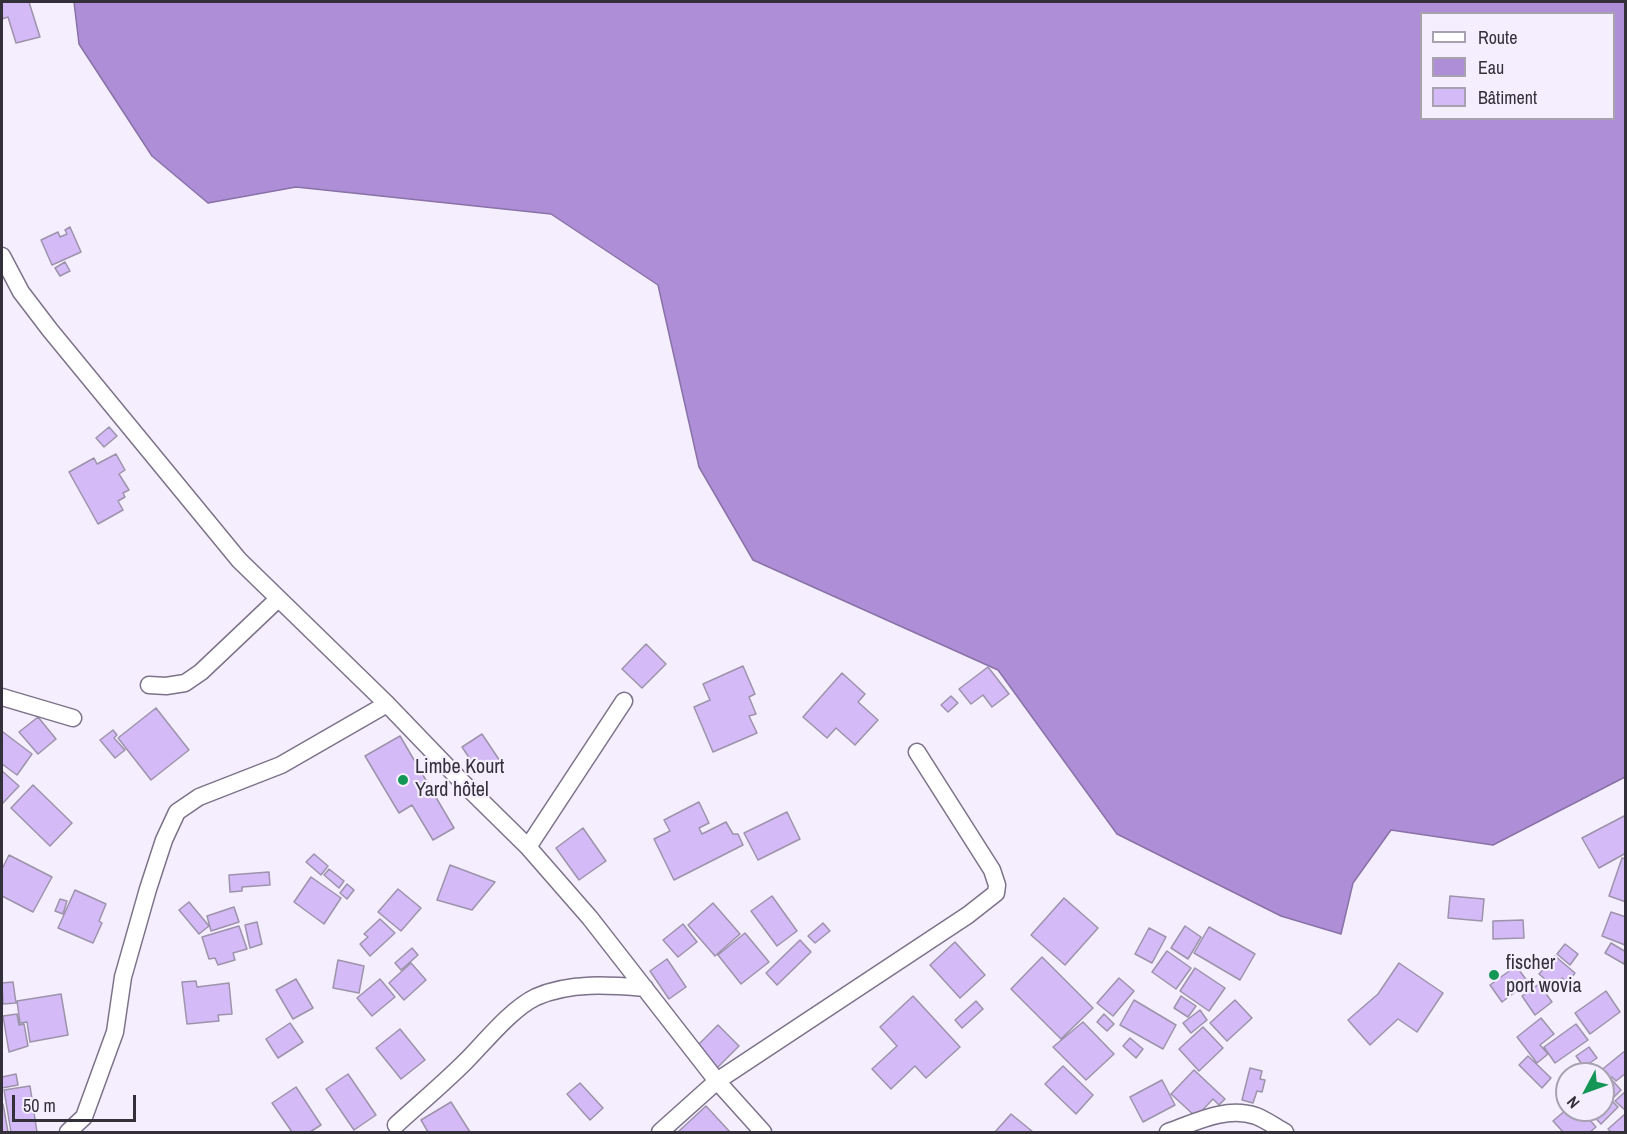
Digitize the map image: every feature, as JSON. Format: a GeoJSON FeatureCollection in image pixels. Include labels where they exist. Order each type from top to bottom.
{"type":"FeatureCollection","features":[{"type":"Feature","properties":{"kind":"street"},"geometry":{"type":"LineString","coordinates":[[2,256],[21,292],[63,348],[239,560],[387,704],[528,847],[590,918],[717,1081],[763,1132]]}},
{"type":"Feature","properties":{"kind":"street"},"geometry":{"type":"LineString","coordinates":[[149,685],[166,686],[185,683],[201,672],[278,599]]}},
{"type":"Feature","properties":{"kind":"street"},"geometry":{"type":"LineString","coordinates":[[2,697],[73,718]]}},
{"type":"Feature","properties":{"kind":"street"},"geometry":{"type":"LineString","coordinates":[[528,847],[624,700]]}},
{"type":"Feature","properties":{"kind":"street"},"geometry":{"type":"LineString","coordinates":[[68,1132],[84,1117],[115,1032],[123,977],[158,860],[177,812],[199,797],[281,765],[387,704]]}},
{"type":"Feature","properties":{"kind":"street"},"geometry":{"type":"LineString","coordinates":[[660,1132],[717,1081],[968,915],[996,893],[997,885],[992,870],[917,752]]}},
{"type":"Feature","properties":{"kind":"street"},"geometry":{"type":"LineString","coordinates":[[396,1125],[458,1069],[516,1009],[537,997],[601,984],[645,988]]}},
{"type":"Feature","properties":{"kind":"street"},"geometry":{"type":"LineString","coordinates":[[1168,1132],[1231,1111],[1256,1116],[1285,1132]]}},
{"type":"Feature","properties":{"kind":"water"},"geometry":{"type":"Polygon","coordinates":[[[74,2],[1625,2],[1625,777],[1493,845],[1391,830],[1353,883],[1341,934],[1281,916],[1117,834],[998,670],[753,560],[699,467],[658,285],[551,214],[296,187],[208,203],[152,156],[79,44],[74,2]]]}},
{"type":"Feature","properties":{"kind":"building"},"geometry":{"type":"Polygon","coordinates":[[[2,2],[29,2],[40,37],[16,43],[8,17],[2,19],[2,2]]]}},
{"type":"Feature","properties":{"kind":"building"},"geometry":{"type":"Polygon","coordinates":[[[70,227],[81,252],[52,265],[41,240],[58,232],[60,237],[67,234],[65,230],[70,227]]]}},
{"type":"Feature","properties":{"kind":"building"},"geometry":{"type":"Polygon","coordinates":[[[65,262],[70,271],[60,276],[55,268],[65,262]]]}},
{"type":"Feature","properties":{"kind":"building"},"geometry":{"type":"Polygon","coordinates":[[[109,427],[117,436],[104,447],[96,438],[109,427]]]}},
{"type":"Feature","properties":{"kind":"building"},"geometry":{"type":"Polygon","coordinates":[[[116,454],[125,470],[119,474],[129,490],[123,493],[125,497],[118,501],[123,510],[98,524],[69,472],[94,458],[97,464],[116,454]]]}},
{"type":"Feature","properties":{"kind":"building"},"geometry":{"type":"Polygon","coordinates":[[[646,644],[666,664],[642,688],[622,669],[646,644]]]}},
{"type":"Feature","properties":{"kind":"building"},"geometry":{"type":"Polygon","coordinates":[[[743,666],[755,694],[749,697],[756,714],[749,716],[757,733],[713,752],[694,707],[710,700],[703,684],[743,666]]]}},
{"type":"Feature","properties":{"kind":"building"},"geometry":{"type":"Polygon","coordinates":[[[988,667],[1009,694],[992,707],[983,695],[971,704],[959,689],[988,667]]]}},
{"type":"Feature","properties":{"kind":"building"},"geometry":{"type":"Polygon","coordinates":[[[842,673],[865,694],[858,702],[878,720],[855,745],[836,728],[827,738],[803,717],[842,673]]]}},
{"type":"Feature","properties":{"kind":"building"},"geometry":{"type":"Polygon","coordinates":[[[951,696],[958,703],[948,712],[941,705],[951,696]]]}},
{"type":"Feature","properties":{"kind":"building"},"geometry":{"type":"Polygon","coordinates":[[[156,708],[189,750],[151,780],[118,738],[156,708]]]}},
{"type":"Feature","properties":{"kind":"building"},"geometry":{"type":"Polygon","coordinates":[[[38,717],[56,739],[38,754],[19,732],[38,717]]]}},
{"type":"Feature","properties":{"kind":"building"},"geometry":{"type":"Polygon","coordinates":[[[113,730],[117,735],[114,738],[125,750],[115,758],[100,740],[113,730]]]}},
{"type":"Feature","properties":{"kind":"building"},"geometry":{"type":"Polygon","coordinates":[[[3,732],[32,754],[17,775],[2,764],[3,732]]]}},
{"type":"Feature","properties":{"kind":"building"},"geometry":{"type":"Polygon","coordinates":[[[482,734],[500,761],[480,774],[462,747],[482,734]]]}},
{"type":"Feature","properties":{"kind":"building","name":"Limbe Kourt Yard hôtel"},"geometry":{"type":"Polygon","coordinates":[[[400,736],[454,828],[433,840],[412,805],[399,813],[365,756],[400,736]]]}},
{"type":"Feature","properties":{"kind":"building"},"geometry":{"type":"Polygon","coordinates":[[[2,771],[19,786],[3,803],[2,802],[2,771]]]}},
{"type":"Feature","properties":{"kind":"building"},"geometry":{"type":"Polygon","coordinates":[[[33,785],[72,823],[50,846],[11,808],[33,785]]]}},
{"type":"Feature","properties":{"kind":"building"},"geometry":{"type":"Polygon","coordinates":[[[699,802],[709,823],[699,828],[702,834],[726,822],[733,834],[738,834],[743,845],[674,880],[654,839],[670,831],[664,820],[699,802]]]}},
{"type":"Feature","properties":{"kind":"building"},"geometry":{"type":"Polygon","coordinates":[[[787,812],[800,839],[758,860],[744,833],[787,812]]]}},
{"type":"Feature","properties":{"kind":"building"},"geometry":{"type":"Polygon","coordinates":[[[1626,815],[1626,853],[1599,868],[1582,838],[1626,815]]]}},
{"type":"Feature","properties":{"kind":"building"},"geometry":{"type":"Polygon","coordinates":[[[583,828],[606,861],[579,880],[556,848],[583,828]]]}},
{"type":"Feature","properties":{"kind":"building"},"geometry":{"type":"Polygon","coordinates":[[[314,854],[328,866],[321,875],[306,862],[314,854]]]}},
{"type":"Feature","properties":{"kind":"building"},"geometry":{"type":"Polygon","coordinates":[[[9,855],[52,877],[33,912],[2,896],[2,869],[9,855]]]}},
{"type":"Feature","properties":{"kind":"building"},"geometry":{"type":"Polygon","coordinates":[[[1622,858],[1626,859],[1626,902],[1609,896],[1622,858]]]}},
{"type":"Feature","properties":{"kind":"building"},"geometry":{"type":"Polygon","coordinates":[[[450,865],[495,882],[472,910],[437,900],[450,865]]]}},
{"type":"Feature","properties":{"kind":"building"},"geometry":{"type":"Polygon","coordinates":[[[329,869],[344,881],[339,888],[324,875],[329,869]]]}},
{"type":"Feature","properties":{"kind":"building"},"geometry":{"type":"Polygon","coordinates":[[[269,872],[270,885],[242,887],[242,891],[230,892],[229,875],[269,872]]]}},
{"type":"Feature","properties":{"kind":"building"},"geometry":{"type":"Polygon","coordinates":[[[311,877],[341,898],[324,924],[294,902],[311,877]]]}},
{"type":"Feature","properties":{"kind":"building"},"geometry":{"type":"Polygon","coordinates":[[[347,884],[354,890],[347,899],[340,893],[347,884]]]}},
{"type":"Feature","properties":{"kind":"building"},"geometry":{"type":"Polygon","coordinates":[[[398,889],[421,908],[401,931],[378,912],[398,889]]]}},
{"type":"Feature","properties":{"kind":"building"},"geometry":{"type":"Polygon","coordinates":[[[75,890],[106,904],[99,921],[102,923],[93,943],[58,928],[75,890]]]}},
{"type":"Feature","properties":{"kind":"building"},"geometry":{"type":"Polygon","coordinates":[[[772,896],[797,931],[777,946],[751,911],[772,896]]]}},
{"type":"Feature","properties":{"kind":"building"},"geometry":{"type":"Polygon","coordinates":[[[1450,896],[1484,899],[1482,921],[1448,918],[1450,896]]]}},
{"type":"Feature","properties":{"kind":"building"},"geometry":{"type":"Polygon","coordinates":[[[1064,898],[1098,928],[1065,965],[1031,935],[1064,898]]]}},
{"type":"Feature","properties":{"kind":"building"},"geometry":{"type":"Polygon","coordinates":[[[60,899],[67,901],[63,914],[55,911],[60,899]]]}},
{"type":"Feature","properties":{"kind":"building"},"geometry":{"type":"Polygon","coordinates":[[[189,902],[209,926],[199,934],[179,910],[189,902]]]}},
{"type":"Feature","properties":{"kind":"building"},"geometry":{"type":"Polygon","coordinates":[[[713,903],[740,934],[715,956],[688,925],[713,903]]]}},
{"type":"Feature","properties":{"kind":"building"},"geometry":{"type":"Polygon","coordinates":[[[234,907],[239,922],[211,931],[207,916],[234,907]]]}},
{"type":"Feature","properties":{"kind":"building"},"geometry":{"type":"Polygon","coordinates":[[[1611,912],[1626,917],[1625,945],[1602,936],[1611,912]]]}},
{"type":"Feature","properties":{"kind":"building"},"geometry":{"type":"Polygon","coordinates":[[[380,919],[395,933],[370,956],[360,944],[368,937],[364,934],[380,919]]]}},
{"type":"Feature","properties":{"kind":"building"},"geometry":{"type":"Polygon","coordinates":[[[1523,920],[1524,938],[1493,939],[1493,921],[1523,920]]]}},
{"type":"Feature","properties":{"kind":"building"},"geometry":{"type":"Polygon","coordinates":[[[257,922],[262,944],[250,948],[245,925],[257,922]]]}},
{"type":"Feature","properties":{"kind":"building"},"geometry":{"type":"Polygon","coordinates":[[[823,923],[830,931],[815,943],[808,936],[823,923]]]}},
{"type":"Feature","properties":{"kind":"building"},"geometry":{"type":"Polygon","coordinates":[[[683,924],[697,942],[678,957],[663,940],[683,924]]]}},
{"type":"Feature","properties":{"kind":"building"},"geometry":{"type":"Polygon","coordinates":[[[239,926],[247,949],[233,953],[235,960],[218,965],[215,958],[209,959],[202,937],[239,926]]]}},
{"type":"Feature","properties":{"kind":"building"},"geometry":{"type":"Polygon","coordinates":[[[1185,926],[1201,937],[1188,959],[1171,948],[1185,926]]]}},
{"type":"Feature","properties":{"kind":"building"},"geometry":{"type":"Polygon","coordinates":[[[1209,927],[1255,954],[1240,980],[1194,953],[1209,927]]]}},
{"type":"Feature","properties":{"kind":"building"},"geometry":{"type":"Polygon","coordinates":[[[1149,928],[1166,937],[1152,963],[1135,954],[1149,928]]]}},
{"type":"Feature","properties":{"kind":"building"},"geometry":{"type":"Polygon","coordinates":[[[745,933],[769,962],[741,984],[718,955],[745,933]]]}},
{"type":"Feature","properties":{"kind":"building"},"geometry":{"type":"Polygon","coordinates":[[[800,940],[811,952],[777,985],[766,973],[800,940]]]}},
{"type":"Feature","properties":{"kind":"building"},"geometry":{"type":"Polygon","coordinates":[[[955,942],[985,975],[960,998],[930,965],[955,942]]]}},
{"type":"Feature","properties":{"kind":"building"},"geometry":{"type":"Polygon","coordinates":[[[1611,943],[1626,952],[1624,964],[1605,953],[1611,943]]]}},
{"type":"Feature","properties":{"kind":"building"},"geometry":{"type":"Polygon","coordinates":[[[1565,944],[1578,954],[1570,965],[1557,954],[1565,944]]]}},
{"type":"Feature","properties":{"kind":"building"},"geometry":{"type":"Polygon","coordinates":[[[412,948],[418,955],[401,970],[395,963],[412,948]]]}},
{"type":"Feature","properties":{"kind":"building"},"geometry":{"type":"Polygon","coordinates":[[[1167,951],[1191,968],[1176,989],[1152,972],[1167,951]]]}},
{"type":"Feature","properties":{"kind":"building"},"geometry":{"type":"Polygon","coordinates":[[[1555,956],[1575,973],[1567,983],[1562,978],[1554,987],[1539,974],[1555,956]]]}},
{"type":"Feature","properties":{"kind":"building"},"geometry":{"type":"Polygon","coordinates":[[[1042,957],[1093,1008],[1061,1039],[1011,989],[1042,957]]]}},
{"type":"Feature","properties":{"kind":"building"},"geometry":{"type":"Polygon","coordinates":[[[667,959],[686,987],[669,999],[650,971],[667,959]]]}},
{"type":"Feature","properties":{"kind":"building"},"geometry":{"type":"Polygon","coordinates":[[[338,960],[364,966],[359,993],[333,988],[338,960]]]}},
{"type":"Feature","properties":{"kind":"building"},"geometry":{"type":"Polygon","coordinates":[[[411,963],[426,980],[404,1000],[389,983],[411,963]]]}},
{"type":"Feature","properties":{"kind":"building"},"geometry":{"type":"Polygon","coordinates":[[[1399,963],[1443,993],[1417,1032],[1398,1019],[1370,1045],[1348,1020],[1378,994],[1399,963]]]}},
{"type":"Feature","properties":{"kind":"building"},"geometry":{"type":"Polygon","coordinates":[[[1516,966],[1528,982],[1502,1002],[1490,985],[1516,966]]]}},
{"type":"Feature","properties":{"kind":"building"},"geometry":{"type":"Polygon","coordinates":[[[1195,968],[1225,988],[1209,1011],[1180,991],[1195,968]]]}},
{"type":"Feature","properties":{"kind":"building"},"geometry":{"type":"Polygon","coordinates":[[[1119,978],[1134,991],[1113,1016],[1097,1003],[1119,978]]]}},
{"type":"Feature","properties":{"kind":"building"},"geometry":{"type":"Polygon","coordinates":[[[296,979],[313,1008],[293,1019],[276,990],[296,979]]]}},
{"type":"Feature","properties":{"kind":"building"},"geometry":{"type":"Polygon","coordinates":[[[380,979],[395,997],[372,1016],[357,998],[380,979]]]}},
{"type":"Feature","properties":{"kind":"building"},"geometry":{"type":"Polygon","coordinates":[[[196,981],[197,987],[229,983],[232,1014],[218,1015],[219,1021],[187,1024],[182,982],[196,981]]]}},
{"type":"Feature","properties":{"kind":"building"},"geometry":{"type":"Polygon","coordinates":[[[13,982],[16,1003],[3,1004],[2,983],[13,982]]]}},
{"type":"Feature","properties":{"kind":"building"},"geometry":{"type":"Polygon","coordinates":[[[1539,984],[1552,1002],[1535,1015],[1522,996],[1539,984]]]}},
{"type":"Feature","properties":{"kind":"building"},"geometry":{"type":"Polygon","coordinates":[[[1606,991],[1620,1012],[1590,1034],[1575,1013],[1606,991]]]}},
{"type":"Feature","properties":{"kind":"building"},"geometry":{"type":"Polygon","coordinates":[[[61,994],[68,1035],[30,1042],[27,1022],[20,1023],[17,1001],[61,994]]]}},
{"type":"Feature","properties":{"kind":"building"},"geometry":{"type":"Polygon","coordinates":[[[913,996],[960,1047],[926,1078],[915,1066],[891,1089],[872,1069],[897,1046],[880,1027],[913,996]]]}},
{"type":"Feature","properties":{"kind":"building"},"geometry":{"type":"Polygon","coordinates":[[[1181,996],[1196,1006],[1188,1017],[1174,1008],[1181,996]]]}},
{"type":"Feature","properties":{"kind":"building"},"geometry":{"type":"Polygon","coordinates":[[[1134,1000],[1176,1025],[1163,1049],[1120,1025],[1134,1000]]]}},
{"type":"Feature","properties":{"kind":"building"},"geometry":{"type":"Polygon","coordinates":[[[1235,1000],[1252,1018],[1227,1041],[1210,1023],[1235,1000]]]}},
{"type":"Feature","properties":{"kind":"building"},"geometry":{"type":"Polygon","coordinates":[[[976,1001],[983,1009],[962,1028],[955,1020],[976,1001]]]}},
{"type":"Feature","properties":{"kind":"building"},"geometry":{"type":"Polygon","coordinates":[[[1200,1010],[1207,1020],[1191,1033],[1183,1023],[1200,1010]]]}},
{"type":"Feature","properties":{"kind":"building"},"geometry":{"type":"Polygon","coordinates":[[[17,1014],[19,1025],[24,1024],[28,1046],[9,1052],[3,1016],[17,1014]]]}},
{"type":"Feature","properties":{"kind":"building"},"geometry":{"type":"Polygon","coordinates":[[[1104,1014],[1114,1024],[1107,1031],[1097,1022],[1104,1014]]]}},
{"type":"Feature","properties":{"kind":"building"},"geometry":{"type":"Polygon","coordinates":[[[1541,1018],[1554,1034],[1540,1045],[1548,1054],[1537,1063],[1517,1037],[1541,1018]]]}},
{"type":"Feature","properties":{"kind":"building"},"geometry":{"type":"Polygon","coordinates":[[[1083,1022],[1114,1054],[1086,1080],[1053,1047],[1083,1022]]]}},
{"type":"Feature","properties":{"kind":"building"},"geometry":{"type":"Polygon","coordinates":[[[290,1023],[303,1042],[278,1058],[266,1039],[290,1023]]]}},
{"type":"Feature","properties":{"kind":"building"},"geometry":{"type":"Polygon","coordinates":[[[1576,1024],[1588,1040],[1555,1063],[1544,1047],[1576,1024]]]}},
{"type":"Feature","properties":{"kind":"building"},"geometry":{"type":"Polygon","coordinates":[[[718,1025],[739,1046],[716,1069],[695,1048],[718,1025]]]}},
{"type":"Feature","properties":{"kind":"building"},"geometry":{"type":"Polygon","coordinates":[[[1203,1027],[1223,1048],[1199,1071],[1179,1049],[1203,1027]]]}},
{"type":"Feature","properties":{"kind":"building"},"geometry":{"type":"Polygon","coordinates":[[[400,1029],[425,1060],[401,1079],[376,1048],[400,1029]]]}},
{"type":"Feature","properties":{"kind":"building"},"geometry":{"type":"Polygon","coordinates":[[[1130,1038],[1143,1049],[1136,1058],[1123,1046],[1130,1038]]]}},
{"type":"Feature","properties":{"kind":"building"},"geometry":{"type":"Polygon","coordinates":[[[1589,1047],[1597,1058],[1591,1062],[1580,1062],[1576,1056],[1589,1047]]]}},
{"type":"Feature","properties":{"kind":"building"},"geometry":{"type":"Polygon","coordinates":[[[1626,1050],[1626,1073],[1616,1081],[1615,1062],[1611,1062],[1626,1050]]]}},
{"type":"Feature","properties":{"kind":"building"},"geometry":{"type":"Polygon","coordinates":[[[1528,1056],[1551,1078],[1542,1088],[1519,1065],[1528,1056]]]}},
{"type":"Feature","properties":{"kind":"building"},"geometry":{"type":"Polygon","coordinates":[[[1063,1066],[1093,1095],[1076,1114],[1045,1084],[1063,1066]]]}},
{"type":"Feature","properties":{"kind":"building"},"geometry":{"type":"Polygon","coordinates":[[[1250,1068],[1262,1071],[1260,1079],[1265,1080],[1262,1092],[1257,1091],[1253,1103],[1242,1100],[1250,1068]]]}},
{"type":"Feature","properties":{"kind":"building"},"geometry":{"type":"Polygon","coordinates":[[[1194,1070],[1225,1099],[1219,1105],[1213,1099],[1196,1117],[1171,1094],[1194,1070]]]}},
{"type":"Feature","properties":{"kind":"building"},"geometry":{"type":"Polygon","coordinates":[[[16,1074],[18,1085],[2,1088],[2,1077],[16,1074]]]}},
{"type":"Feature","properties":{"kind":"building"},"geometry":{"type":"Polygon","coordinates":[[[348,1074],[376,1115],[354,1130],[326,1089],[348,1074]]]}},
{"type":"Feature","properties":{"kind":"building"},"geometry":{"type":"Polygon","coordinates":[[[1162,1080],[1175,1105],[1143,1122],[1130,1097],[1162,1080]]]}},
{"type":"Feature","properties":{"kind":"building"},"geometry":{"type":"Polygon","coordinates":[[[580,1083],[603,1108],[590,1120],[567,1094],[580,1083]]]}},
{"type":"Feature","properties":{"kind":"building"},"geometry":{"type":"Polygon","coordinates":[[[1615,1083],[1621,1090],[1615,1096],[1615,1083]]]}},
{"type":"Feature","properties":{"kind":"building"},"geometry":{"type":"Polygon","coordinates":[[[30,1086],[37,1132],[11,1132],[4,1090],[30,1086]]]}},
{"type":"Feature","properties":{"kind":"building"},"geometry":{"type":"Polygon","coordinates":[[[296,1087],[321,1125],[310,1132],[292,1132],[272,1103],[296,1087]]]}},
{"type":"Feature","properties":{"kind":"building"},"geometry":{"type":"Polygon","coordinates":[[[1626,1091],[1626,1111],[1615,1101],[1626,1091]]]}},
{"type":"Feature","properties":{"kind":"building"},"geometry":{"type":"Polygon","coordinates":[[[451,1102],[470,1132],[428,1132],[421,1120],[451,1102]]]}},
{"type":"Feature","properties":{"kind":"building"},"geometry":{"type":"Polygon","coordinates":[[[3,1104],[8,1132],[2,1132],[3,1104]]]}},
{"type":"Feature","properties":{"kind":"building"},"geometry":{"type":"Polygon","coordinates":[[[706,1106],[730,1132],[678,1132],[706,1106]]]}},
{"type":"Feature","properties":{"kind":"building"},"geometry":{"type":"Polygon","coordinates":[[[1011,1114],[1033,1132],[995,1132],[1011,1114]]]}},
{"type":"Feature","properties":{"kind":"building"},"geometry":{"type":"Polygon","coordinates":[[[1625,1114],[1626,1132],[1611,1132],[1608,1129],[1625,1114]]]}},
{"type":"Feature","properties":{"kind":"building"},"geometry":{"type":"Polygon","coordinates":[[[1553,1121],[1592,1122],[1596,1127],[1590,1132],[1563,1132],[1553,1121]]]}},
{"type":"Feature","properties":{"kind":"place","name":"Limbe Kourt Yard hôtel"},"geometry":{"type":"Point","coordinates":[403,780]}},
{"type":"Feature","properties":{"kind":"place","name":"fischer port wovia"},"geometry":{"type":"Point","coordinates":[1494,975]}}]}
